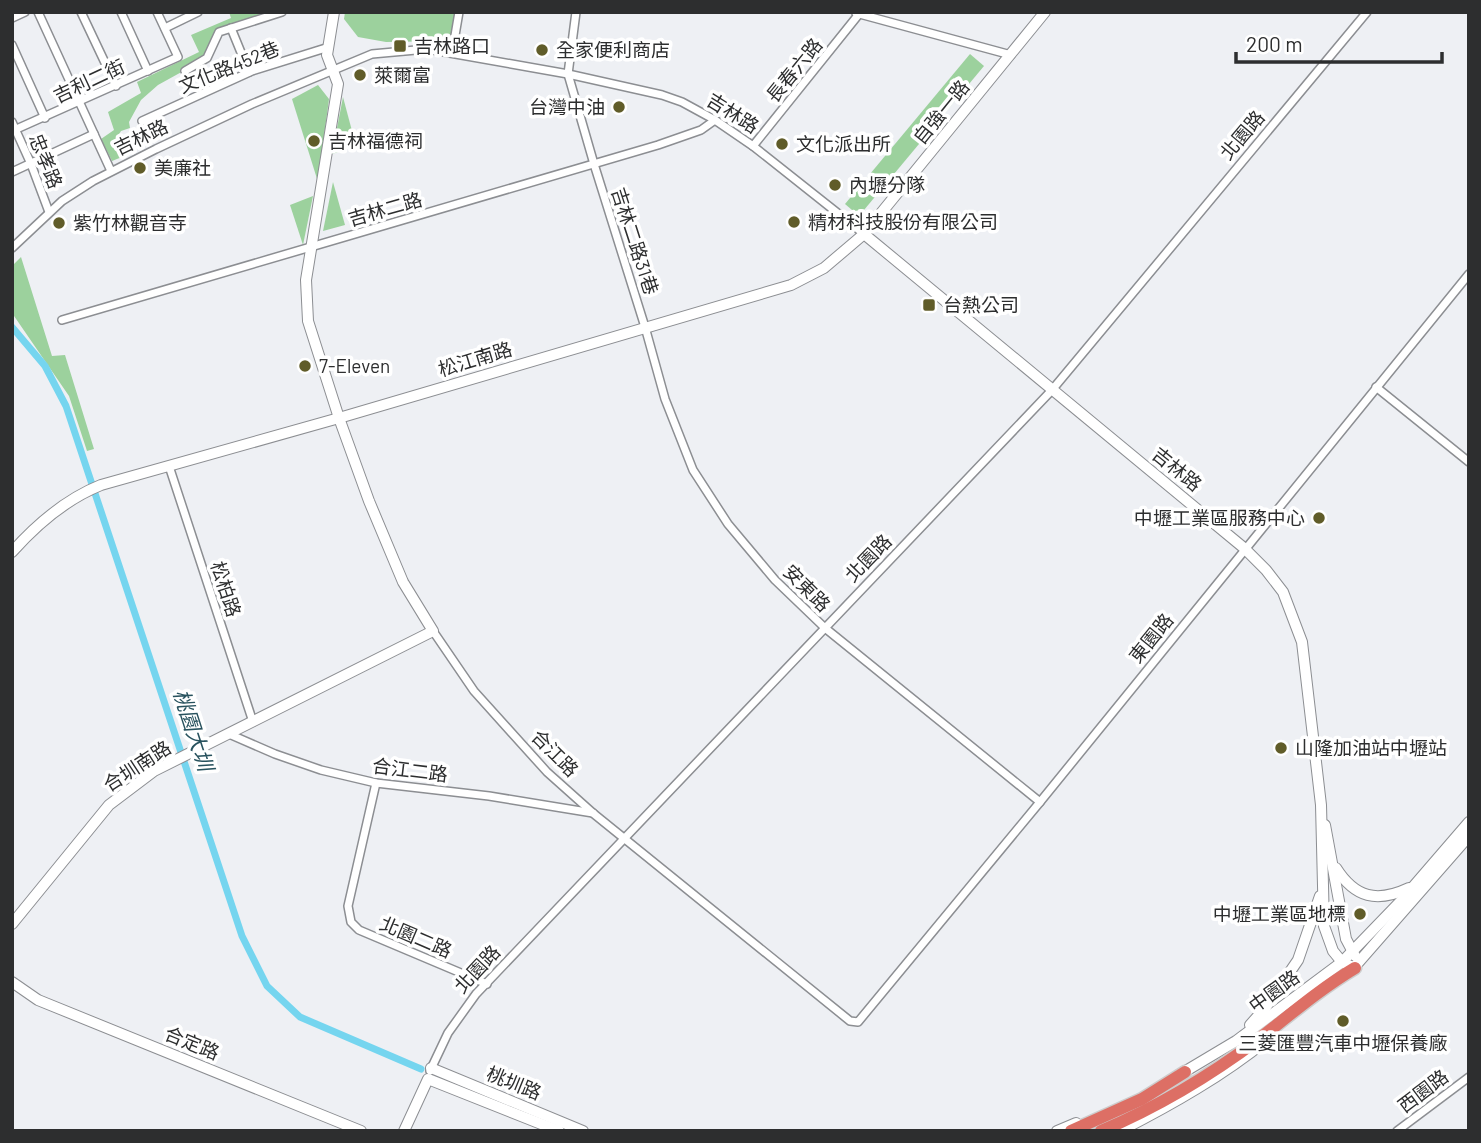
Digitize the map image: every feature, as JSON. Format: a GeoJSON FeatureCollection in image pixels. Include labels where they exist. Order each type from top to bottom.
{"type":"FeatureCollection","features":[{"type":"Feature","properties":{"kind":"highway"},"geometry":{"type":"LineString","coordinates":[[1101,1131],[1171,1097],[1216,1068],[1357,965]]}},
{"type":"Feature","properties":{"kind":"highway"},"geometry":{"type":"LineString","coordinates":[[1071,1131],[1120,1121],[1185,1072]]}},
{"type":"Feature","properties":{"kind":"street"},"geometry":{"type":"LineString","coordinates":[[12,18],[25,12]]}},
{"type":"Feature","properties":{"kind":"street"},"geometry":{"type":"LineString","coordinates":[[38,12],[111,172]]}},
{"type":"Feature","properties":{"kind":"street"},"geometry":{"type":"LineString","coordinates":[[81,12],[116,86]]}},
{"type":"Feature","properties":{"kind":"street"},"geometry":{"type":"LineString","coordinates":[[121,12],[148,71]]}},
{"type":"Feature","properties":{"kind":"street"},"geometry":{"type":"LineString","coordinates":[[157,12],[165,28],[198,12]]}},
{"type":"Feature","properties":{"kind":"street"},"geometry":{"type":"LineString","coordinates":[[185,71],[207,58],[219,32],[282,12]]}},
{"type":"Feature","properties":{"kind":"street","name":"合江路"},"geometry":{"type":"LineString","coordinates":[[334,12],[327,55],[338,84],[306,280],[308,321],[369,500],[404,582],[474,691],[537,762],[594,814],[850,1021],[858,1022]]}},
{"type":"Feature","properties":{"kind":"street"},"geometry":{"type":"LineString","coordinates":[[452,53],[459,12]]}},
{"type":"Feature","properties":{"kind":"street"},"geometry":{"type":"LineString","coordinates":[[568,74],[576,12]]}},
{"type":"Feature","properties":{"kind":"street","name":"自強一路"},"geometry":{"type":"LineString","coordinates":[[864,234],[1045,12]]}},
{"type":"Feature","properties":{"kind":"street","name":"北園路"},"geometry":{"type":"LineString","coordinates":[[404,1131],[431,1068],[460,1013],[1052,390],[1367,12]]}},
{"type":"Feature","properties":{"kind":"street"},"geometry":{"type":"LineString","coordinates":[[857,13],[1011,55]]}},
{"type":"Feature","properties":{"kind":"street","name":"長春六路"},"geometry":{"type":"LineString","coordinates":[[753,146],[857,13]]}},
{"type":"Feature","properties":{"kind":"street","name":"吉利二街"},"geometry":{"type":"LineString","coordinates":[[13,128],[45,118],[178,57],[165,28]]}},
{"type":"Feature","properties":{"kind":"street"},"geometry":{"type":"LineString","coordinates":[[231,28],[249,72]]}},
{"type":"Feature","properties":{"kind":"street"},"geometry":{"type":"LineString","coordinates":[[12,45],[45,118]]}},
{"type":"Feature","properties":{"kind":"street","name":"文化路452巷"},"geometry":{"type":"LineString","coordinates":[[142,121],[249,72],[329,47]]}},
{"type":"Feature","properties":{"kind":"street","name":"吉林路"},"geometry":{"type":"LineString","coordinates":[[12,248],[72,194],[111,172],[252,104],[372,54],[427,49],[568,74],[682,102],[753,146],[864,234],[1244,548],[1266,570],[1283,592],[1302,642],[1321,805],[1346,939],[1352,952]]}},
{"type":"Feature","properties":{"kind":"street","name":"吉林二路31巷"},"geometry":{"type":"LineString","coordinates":[[568,74],[645,327]]}},
{"type":"Feature","properties":{"kind":"street","name":"吉林二路"},"geometry":{"type":"LineString","coordinates":[[62,320],[594,164],[701,130],[715,120]]}},
{"type":"Feature","properties":{"kind":"street","name":"忠孝路"},"geometry":{"type":"LineString","coordinates":[[13,128],[32,164],[49,212]]}},
{"type":"Feature","properties":{"kind":"street"},"geometry":{"type":"LineString","coordinates":[[12,172],[94,134]]}},
{"type":"Feature","properties":{"kind":"street","name":"松江南路"},"geometry":{"type":"LineString","coordinates":[[12,552],[49,515],[98,486],[791,285],[824,268],[864,234]]}},
{"type":"Feature","properties":{"kind":"street","name":"東園路"},"geometry":{"type":"LineString","coordinates":[[858,1022],[1469,274]]}},
{"type":"Feature","properties":{"kind":"street","name":"安東路"},"geometry":{"type":"LineString","coordinates":[[645,327],[665,400],[693,470],[727,524],[775,580],[825,628],[1040,802]]}},
{"type":"Feature","properties":{"kind":"street"},"geometry":{"type":"LineString","coordinates":[[1376,387],[1469,462]]}},
{"type":"Feature","properties":{"kind":"street","name":"松柏路"},"geometry":{"type":"LineString","coordinates":[[169,466],[253,722]]}},
{"type":"Feature","properties":{"kind":"street","name":"合圳南路"},"geometry":{"type":"LineString","coordinates":[[12,924],[109,804],[154,771],[433,631]]}},
{"type":"Feature","properties":{"kind":"street","name":"合江二路"},"geometry":{"type":"LineString","coordinates":[[229,734],[321,770],[376,783],[489,796],[594,814]]}},
{"type":"Feature","properties":{"kind":"street","name":"北園二路"},"geometry":{"type":"LineString","coordinates":[[376,783],[348,906],[351,922],[359,930],[487,984]]}},
{"type":"Feature","properties":{"kind":"street","name":"吉林路"},"geometry":{"type":"LineString","coordinates":[[1321,805],[1324,926],[1327,939],[1342,962]]}},
{"type":"Feature","properties":{"kind":"street","name":"中園路"},"geometry":{"type":"LineString","coordinates":[[1057,1131],[1185,1072],[1236,1041],[1342,962],[1414,886],[1469,822]]}},
{"type":"Feature","properties":{"kind":"street"},"geometry":{"type":"LineString","coordinates":[[1357,965],[1469,836]]}},
{"type":"Feature","properties":{"kind":"street"},"geometry":{"type":"LineString","coordinates":[[1334,865],[1351,888],[1367,895],[1389,896],[1414,886]]}},
{"type":"Feature","properties":{"kind":"street"},"geometry":{"type":"LineString","coordinates":[[1236,1041],[1266,1007],[1298,960],[1322,889]]}},
{"type":"Feature","properties":{"kind":"street"},"geometry":{"type":"LineString","coordinates":[[1352,952],[1357,965]]}},
{"type":"Feature","properties":{"kind":"street"},"geometry":{"type":"LineString","coordinates":[[1342,962],[1357,965]]}},
{"type":"Feature","properties":{"kind":"street","name":"合定路"},"geometry":{"type":"LineString","coordinates":[[12,982],[38,1000],[361,1131]]}},
{"type":"Feature","properties":{"kind":"street","name":"桃圳路"},"geometry":{"type":"LineString","coordinates":[[431,1068],[583,1131]]}},
{"type":"Feature","properties":{"kind":"street","name":"西園路"},"geometry":{"type":"LineString","coordinates":[[1397,1131],[1469,1077]]}},
{"type":"Feature","properties":{"kind":"street","name":"桃圳路"},"geometry":{"type":"LineString","coordinates":[[428,1079],[559,1131]]}},
{"type":"Feature","properties":{"kind":"green space"},"geometry":{"type":"Polygon","coordinates":[[[229,12],[267,12],[215,34],[205,59],[158,85],[141,100],[129,122],[130,128],[121,131],[115,141],[122,157],[112,161],[101,139],[114,130],[108,112],[141,93],[137,82],[199,52],[191,35],[231,18],[229,12]]]}},
{"type":"Feature","properties":{"kind":"green space"},"geometry":{"type":"Polygon","coordinates":[[[345,12],[455,12],[451,41],[386,42],[358,37],[344,19],[345,12]]]}},
{"type":"Feature","properties":{"kind":"green space"},"geometry":{"type":"Polygon","coordinates":[[[970,54],[984,66],[859,216],[845,204],[970,54]]]}},
{"type":"Feature","properties":{"kind":"green space"},"geometry":{"type":"Polygon","coordinates":[[[318,85],[329,99],[318,182],[292,99],[318,85]]]}},
{"type":"Feature","properties":{"kind":"green space"},"geometry":{"type":"Polygon","coordinates":[[[343,97],[356,146],[332,154],[343,97]]]}},
{"type":"Feature","properties":{"kind":"green space"},"geometry":{"type":"Polygon","coordinates":[[[333,182],[345,225],[323,231],[333,182]]]}},
{"type":"Feature","properties":{"kind":"green space"},"geometry":{"type":"Polygon","coordinates":[[[313,196],[303,245],[290,205],[313,196]]]}},
{"type":"Feature","properties":{"kind":"green space"},"geometry":{"type":"Polygon","coordinates":[[[21,257],[52,356],[65,355],[94,449],[87,451],[69,396],[12,313],[12,266],[21,257]]]}},
{"type":"Feature","properties":{"kind":"waterway","name":"桃園大圳"},"geometry":{"type":"LineString","coordinates":[[12,327],[45,366],[66,406],[242,936],[267,986],[300,1017],[421,1069]]}},
{"type":"Feature","properties":{"kind":"place","name":"吉林路口"},"geometry":{"type":"Point","coordinates":[400,46]}},
{"type":"Feature","properties":{"kind":"place","name":"全家便利商店"},"geometry":{"type":"Point","coordinates":[542,50]}},
{"type":"Feature","properties":{"kind":"place","name":"萊爾富"},"geometry":{"type":"Point","coordinates":[360,75]}},
{"type":"Feature","properties":{"kind":"place","name":"台灣中油"},"geometry":{"type":"Point","coordinates":[619,107]}},
{"type":"Feature","properties":{"kind":"place","name":"吉林福德祠"},"geometry":{"type":"Point","coordinates":[314,141]}},
{"type":"Feature","properties":{"kind":"place","name":"文化派出所"},"geometry":{"type":"Point","coordinates":[782,144]}},
{"type":"Feature","properties":{"kind":"place","name":"美廉社"},"geometry":{"type":"Point","coordinates":[140,168]}},
{"type":"Feature","properties":{"kind":"place","name":"內壢分隊"},"geometry":{"type":"Point","coordinates":[835,185]}},
{"type":"Feature","properties":{"kind":"place","name":"精材科技股份有限公司"},"geometry":{"type":"Point","coordinates":[794,222]}},
{"type":"Feature","properties":{"kind":"place","name":"紫竹林觀音寺"},"geometry":{"type":"Point","coordinates":[59,223]}},
{"type":"Feature","properties":{"kind":"place","name":"台熱公司"},"geometry":{"type":"Point","coordinates":[929,305]}},
{"type":"Feature","properties":{"kind":"place","name":"7-Eleven"},"geometry":{"type":"Point","coordinates":[305,366]}},
{"type":"Feature","properties":{"kind":"place","name":"中壢工業區服務中心"},"geometry":{"type":"Point","coordinates":[1319,518]}},
{"type":"Feature","properties":{"kind":"place","name":"山隆加油站中壢站"},"geometry":{"type":"Point","coordinates":[1281,748]}},
{"type":"Feature","properties":{"kind":"place","name":"中壢工業區地標"},"geometry":{"type":"Point","coordinates":[1360,914]}},
{"type":"Feature","properties":{"kind":"place","name":"三菱匯豐汽車中壢保養廠"},"geometry":{"type":"Point","coordinates":[1343,1021]}}]}
